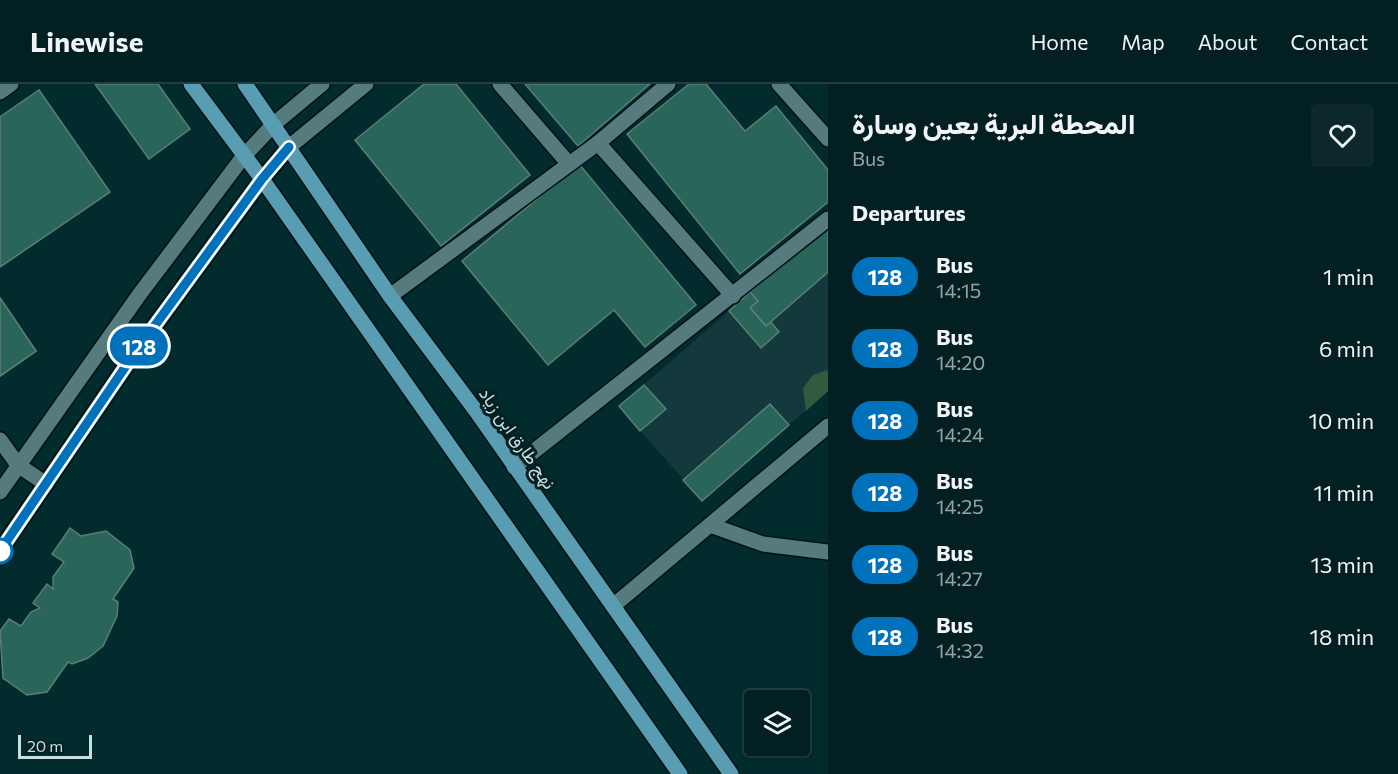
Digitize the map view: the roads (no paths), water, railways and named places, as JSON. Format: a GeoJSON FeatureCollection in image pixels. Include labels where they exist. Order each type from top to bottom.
{"type":"FeatureCollection","features":[{"type":"Feature","properties":{"kind":"main road"},"geometry":{"type":"LineString","coordinates":[[191,84],[243,157],[262,179],[680,774]]}},
{"type":"Feature","properties":{"kind":"main road","name":"نهج طارق ابن زياد"},"geometry":{"type":"LineString","coordinates":[[245,84],[390,296],[731,774]]}},
{"type":"Feature","properties":{"kind":"street"},"geometry":{"type":"LineString","coordinates":[[0,92],[11,84]]}},
{"type":"Feature","properties":{"kind":"street"},"geometry":{"type":"LineString","coordinates":[[0,492],[139,295],[243,157],[274,124],[322,84]]}},
{"type":"Feature","properties":{"kind":"street"},"geometry":{"type":"LineString","coordinates":[[0,551],[134,354],[262,179],[289,147],[366,84]]}},
{"type":"Feature","properties":{"kind":"street"},"geometry":{"type":"LineString","coordinates":[[500,84],[569,164]]}},
{"type":"Feature","properties":{"kind":"street"},"geometry":{"type":"LineString","coordinates":[[390,296],[598,142],[668,84]]}},
{"type":"Feature","properties":{"kind":"street"},"geometry":{"type":"LineString","coordinates":[[779,84],[828,139]]}},
{"type":"Feature","properties":{"kind":"street"},"geometry":{"type":"LineString","coordinates":[[598,142],[733,296]]}},
{"type":"Feature","properties":{"kind":"street"},"geometry":{"type":"LineString","coordinates":[[514,467],[828,219]]}},
{"type":"Feature","properties":{"kind":"street"},"geometry":{"type":"LineString","coordinates":[[613,606],[828,426]]}},
{"type":"Feature","properties":{"kind":"street"},"geometry":{"type":"LineString","coordinates":[[0,440],[18,465],[46,484]]}},
{"type":"Feature","properties":{"kind":"street"},"geometry":{"type":"LineString","coordinates":[[710,525],[763,544],[828,552]]}}]}
